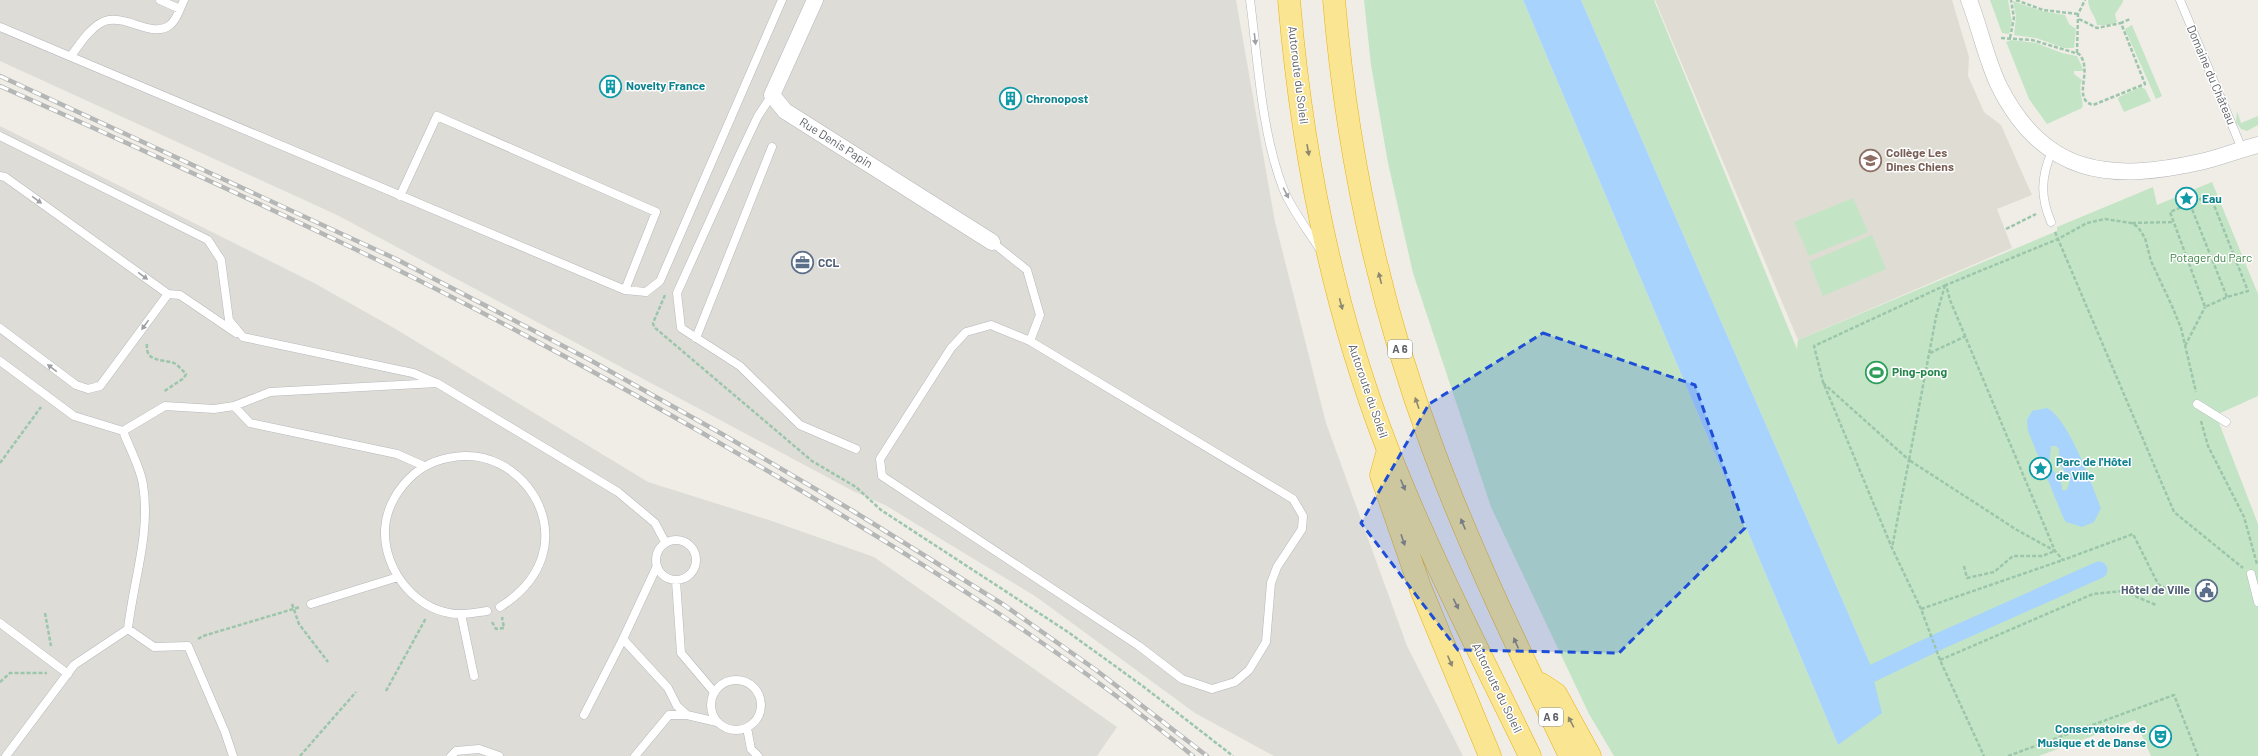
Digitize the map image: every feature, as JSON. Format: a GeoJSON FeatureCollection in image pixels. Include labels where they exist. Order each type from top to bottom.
{"type":"FeatureCollection","features":[{"type":"Feature","properties":{"kind":"highway","name":"Autoroute du Soleil"},"geometry":{"type":"LineString","coordinates":[[1289,0],[1293,45],[1307,146],[1332,270],[1351,343],[1388,450],[1442,575],[1530,756]]}},
{"type":"Feature","properties":{"kind":"highway","name":"A 6"},"geometry":{"type":"LineString","coordinates":[[1334,0],[1346,108],[1357,173],[1368,231],[1388,308],[1432,448],[1462,523],[1532,678],[1570,756]]}},
{"type":"Feature","properties":{"kind":"highway"},"geometry":{"type":"LineString","coordinates":[[1388,450],[1381,475],[1420,587],[1490,756]]}},
{"type":"Feature","properties":{"kind":"highway"},"geometry":{"type":"LineString","coordinates":[[1532,678],[1556,694],[1590,756]]}},
{"type":"Feature","properties":{"kind":"street"},"geometry":{"type":"LineString","coordinates":[[772,95],[815,0]]}},
{"type":"Feature","properties":{"kind":"street"},"geometry":{"type":"LineString","coordinates":[[1969,0],[2002,92],[2024,125],[2052,151],[2069,162],[2089,168],[2123,172],[2144,172],[2201,162],[2258,144]]}},
{"type":"Feature","properties":{"kind":"street","name":"Rue Denis Papin"},"geometry":{"type":"LineString","coordinates":[[772,95],[785,110],[992,242]]}},
{"type":"Feature","properties":{"kind":"lane"},"geometry":{"type":"LineString","coordinates":[[160,0],[180,9]]}},
{"type":"Feature","properties":{"kind":"lane"},"geometry":{"type":"LineString","coordinates":[[71,56],[86,36],[104,21],[124,20],[149,28],[163,29],[172,24],[184,0]]}},
{"type":"Feature","properties":{"kind":"lane"},"geometry":{"type":"LineString","coordinates":[[0,27],[625,290],[646,292],[660,281],[782,0]]}},
{"type":"Feature","properties":{"kind":"lane"},"geometry":{"type":"LineString","coordinates":[[1250,0],[1270,142],[1284,189],[1332,270]]}},
{"type":"Feature","properties":{"kind":"lane","name":"Domaine du Château"},"geometry":{"type":"LineString","coordinates":[[2180,0],[2242,149]]}},
{"type":"Feature","properties":{"kind":"lane"},"geometry":{"type":"LineString","coordinates":[[772,95],[758,116],[677,293],[681,328],[740,366],[800,425],[856,449]]}},
{"type":"Feature","properties":{"kind":"lane"},"geometry":{"type":"LineString","coordinates":[[400,196],[437,116],[656,212],[625,290]]}},
{"type":"Feature","properties":{"kind":"lane"},"geometry":{"type":"LineString","coordinates":[[0,136],[208,240],[221,260],[229,320],[243,337]]}},
{"type":"Feature","properties":{"kind":"lane"},"geometry":{"type":"LineString","coordinates":[[696,338],[772,146]]}},
{"type":"Feature","properties":{"kind":"lane"},"geometry":{"type":"LineString","coordinates":[[2051,222],[2046,210],[2043,193],[2044,170],[2052,151]]}},
{"type":"Feature","properties":{"kind":"lane"},"geometry":{"type":"LineString","coordinates":[[0,184],[3,177],[168,294],[180,295],[243,337],[413,373],[437,383],[618,492],[655,523],[665,542]]}},
{"type":"Feature","properties":{"kind":"lane"},"geometry":{"type":"LineString","coordinates":[[992,242],[1027,270],[1040,315],[1030,341]]}},
{"type":"Feature","properties":{"kind":"lane"},"geometry":{"type":"LineString","coordinates":[[0,328],[76,385],[88,389],[100,386],[168,294]]}},
{"type":"Feature","properties":{"kind":"lane"},"geometry":{"type":"LineString","coordinates":[[991,325],[1030,341],[1293,500],[1303,516],[1302,529],[1277,567],[1271,583],[1266,642],[1249,670],[1235,682],[1212,689],[1182,679],[1140,646],[882,476],[880,459],[951,348],[966,332],[991,325]]}},
{"type":"Feature","properties":{"kind":"lane"},"geometry":{"type":"LineString","coordinates":[[0,362],[74,416],[123,431],[165,406],[214,409],[234,406],[270,392],[437,383]]}},
{"type":"Feature","properties":{"kind":"lane"},"geometry":{"type":"LineString","coordinates":[[2197,404],[2226,422]]}},
{"type":"Feature","properties":{"kind":"lane"},"geometry":{"type":"LineString","coordinates":[[234,406],[250,423],[397,454],[424,466]]}},
{"type":"Feature","properties":{"kind":"lane"},"geometry":{"type":"LineString","coordinates":[[123,431],[143,483],[146,521],[131,600],[128,629]]}},
{"type":"Feature","properties":{"kind":"lane"},"geometry":{"type":"LineString","coordinates":[[487,611],[461,614],[432,607],[415,596],[398,577],[388,554],[385,529],[391,504],[404,482],[424,466],[449,456],[476,456],[502,464],[524,480],[538,503],[545,529],[542,556],[530,580],[511,600],[500,607]]}},
{"type":"Feature","properties":{"kind":"lane"},"geometry":{"type":"LineString","coordinates":[[681,540],[687,543],[695,553],[697,560],[693,572],[682,580],[676,581],[663,576],[657,566],[656,557],[658,550],[665,542],[681,540]]}},
{"type":"Feature","properties":{"kind":"lane"},"geometry":{"type":"LineString","coordinates":[[584,715],[623,639],[657,566]]}},
{"type":"Feature","properties":{"kind":"lane"},"geometry":{"type":"LineString","coordinates":[[2251,574],[2258,602]]}},
{"type":"Feature","properties":{"kind":"lane"},"geometry":{"type":"LineString","coordinates":[[311,604],[398,577]]}},
{"type":"Feature","properties":{"kind":"lane"},"geometry":{"type":"LineString","coordinates":[[676,581],[681,653],[714,692]]}},
{"type":"Feature","properties":{"kind":"lane"},"geometry":{"type":"LineString","coordinates":[[461,614],[474,676]]}},
{"type":"Feature","properties":{"kind":"lane"},"geometry":{"type":"LineString","coordinates":[[0,623],[68,674]]}},
{"type":"Feature","properties":{"kind":"lane"},"geometry":{"type":"LineString","coordinates":[[128,629],[154,646],[188,646],[225,732],[233,756]]}},
{"type":"Feature","properties":{"kind":"lane"},"geometry":{"type":"LineString","coordinates":[[6,756],[74,665],[128,629]]}},
{"type":"Feature","properties":{"kind":"lane"},"geometry":{"type":"LineString","coordinates":[[623,639],[668,688],[677,706],[687,716]]}},
{"type":"Feature","properties":{"kind":"lane"},"geometry":{"type":"LineString","coordinates":[[635,756],[669,715],[687,716],[717,722],[731,730],[747,728],[758,718],[761,710],[759,694],[754,688],[741,680],[733,680],[718,686],[714,692],[710,708],[717,722]]}},
{"type":"Feature","properties":{"kind":"lane"},"geometry":{"type":"LineString","coordinates":[[747,728],[751,749],[758,756]]}},
{"type":"Feature","properties":{"kind":"lane"},"geometry":{"type":"LineString","coordinates":[[452,756],[456,751],[479,749],[499,756]]}},
{"type":"Feature","properties":{"kind":"path"},"geometry":{"type":"LineString","coordinates":[[2010,38],[2014,18],[2011,0]]}},
{"type":"Feature","properties":{"kind":"path"},"geometry":{"type":"LineString","coordinates":[[2016,0],[2043,10],[2078,14]]}},
{"type":"Feature","properties":{"kind":"path"},"geometry":{"type":"LineString","coordinates":[[2077,53],[2078,14],[2085,0]]}},
{"type":"Feature","properties":{"kind":"path"},"geometry":{"type":"LineString","coordinates":[[2078,19],[2097,28],[2130,20]]}},
{"type":"Feature","properties":{"kind":"path"},"geometry":{"type":"LineString","coordinates":[[2001,38],[2032,40],[2064,51],[2077,53],[2083,59],[2086,68],[2085,81],[2082,87],[2084,99],[2093,105],[2145,84],[2121,23]]}},
{"type":"Feature","properties":{"kind":"path"},"geometry":{"type":"LineString","coordinates":[[2185,347],[2205,307],[2227,297],[2248,291],[2210,195],[2170,212],[2205,307]]}},
{"type":"Feature","properties":{"kind":"path"},"geometry":{"type":"LineString","coordinates":[[2190,204],[2227,297]]}},
{"type":"Feature","properties":{"kind":"path"},"geometry":{"type":"LineString","coordinates":[[2006,229],[2046,210]]}},
{"type":"Feature","properties":{"kind":"path"},"geometry":{"type":"LineString","coordinates":[[1984,756],[1940,660],[1921,609],[1892,548],[1823,382],[1814,346],[1946,285],[2058,239],[2087,223],[2105,219],[2131,223],[2174,222]]}},
{"type":"Feature","properties":{"kind":"path"},"geometry":{"type":"LineString","coordinates":[[2051,222],[2174,512],[2251,574]]}},
{"type":"Feature","properties":{"kind":"path"},"geometry":{"type":"LineString","coordinates":[[2131,223],[2138,227],[2145,238],[2151,261],[2181,328],[2196,389],[2197,404],[2208,446],[2244,517],[2258,567]]}},
{"type":"Feature","properties":{"kind":"path"},"geometry":{"type":"LineString","coordinates":[[1946,285],[1950,300],[2055,551],[2063,560]]}},
{"type":"Feature","properties":{"kind":"path"},"geometry":{"type":"LineString","coordinates":[[1892,548],[1936,317],[1946,285]]}},
{"type":"Feature","properties":{"kind":"path"},"geometry":{"type":"LineString","coordinates":[[654,327],[812,461],[856,487],[881,510],[1068,632],[1144,687],[1233,756]]}},
{"type":"Feature","properties":{"kind":"path"},"geometry":{"type":"LineString","coordinates":[[1930,352],[1966,336]]}},
{"type":"Feature","properties":{"kind":"path"},"geometry":{"type":"LineString","coordinates":[[147,343],[146,349],[150,356],[157,361],[175,363],[186,374],[184,378],[163,392]]}},
{"type":"Feature","properties":{"kind":"path"},"geometry":{"type":"LineString","coordinates":[[1823,382],[1909,460],[2017,530],[2055,551]]}},
{"type":"Feature","properties":{"kind":"path"},"geometry":{"type":"LineString","coordinates":[[0,463],[49,397]]}},
{"type":"Feature","properties":{"kind":"path"},"geometry":{"type":"LineString","coordinates":[[1921,609],[2133,534],[2158,584],[2166,589]]}},
{"type":"Feature","properties":{"kind":"path"},"geometry":{"type":"LineString","coordinates":[[1964,566],[1967,578],[1994,572],[2013,556],[2042,556],[2055,551]]}},
{"type":"Feature","properties":{"kind":"path"},"geometry":{"type":"LineString","coordinates":[[1940,660],[2093,594],[2122,591],[2156,605]]}},
{"type":"Feature","properties":{"kind":"path"},"geometry":{"type":"LineString","coordinates":[[292,604],[300,624],[328,662]]}},
{"type":"Feature","properties":{"kind":"path"},"geometry":{"type":"LineString","coordinates":[[188,646],[204,636],[311,604]]}},
{"type":"Feature","properties":{"kind":"path"},"geometry":{"type":"LineString","coordinates":[[386,691],[432,607]]}},
{"type":"Feature","properties":{"kind":"path"},"geometry":{"type":"LineString","coordinates":[[46,613],[53,663]]}},
{"type":"Feature","properties":{"kind":"path"},"geometry":{"type":"LineString","coordinates":[[0,682],[10,673],[68,674]]}},
{"type":"Feature","properties":{"kind":"path"},"geometry":{"type":"LineString","coordinates":[[300,756],[356,692]]}},
{"type":"Feature","properties":{"kind":"path"},"geometry":{"type":"LineString","coordinates":[[2008,756],[2174,695],[2198,756]]}},
{"type":"Feature","properties":{"kind":"highlighted area"},"geometry":{"type":"Polygon","coordinates":[[[1543,333],[1695,385],[1745,528],[1619,653],[1458,650],[1361,523],[1429,404],[1543,333]]]}},
{"type":"Feature","properties":{"kind":"shaded area"},"geometry":{"type":"Polygon","coordinates":[[[0,0],[1236,0],[1275,222],[1326,423],[1407,646],[1463,756],[1274,756],[1195,713],[1035,596],[885,505],[853,491],[337,215],[0,61],[0,0]]]}},
{"type":"Feature","properties":{"kind":"shaded area","name":"Collège Les Dines Chiens"},"geometry":{"type":"Polygon","coordinates":[[[1655,0],[1952,0],[1969,57],[1968,76],[1984,112],[2001,125],[2032,195],[1997,209],[2012,248],[1798,340],[1655,0]]]}},
{"type":"Feature","properties":{"kind":"shaded area"},"geometry":{"type":"Polygon","coordinates":[[[0,126],[314,283],[394,328],[648,482],[769,520],[874,557],[1117,727],[1097,756],[0,756],[0,126]]]}},
{"type":"Feature","properties":{"kind":"green space","name":"Potager du Parc"},"geometry":{"type":"Polygon","coordinates":[[[1364,0],[1523,0],[1838,745],[1869,661],[1581,0],[1654,0],[1797,349],[1798,340],[2057,231],[2057,227],[2153,187],[2157,205],[2212,182],[2258,294],[2258,396],[2216,415],[2258,524],[2258,756],[2151,756],[2135,720],[2039,756],[1614,756],[1589,714],[1491,507],[1413,273],[1388,163],[1371,65],[1364,0]]]}},
{"type":"Feature","properties":{"kind":"green space"},"geometry":{"type":"Polygon","coordinates":[[[1990,0],[2008,0],[2012,22],[2009,34],[2002,33],[1990,0]]]}},
{"type":"Feature","properties":{"kind":"green space"},"geometry":{"type":"Polygon","coordinates":[[[2088,0],[2123,0],[2115,14],[2117,22],[2109,25],[2097,25],[2089,7],[2088,0]]]}},
{"type":"Feature","properties":{"kind":"green space"},"geometry":{"type":"Polygon","coordinates":[[[2013,1],[2041,11],[2065,15],[2069,24],[2076,29],[2074,48],[2064,48],[2036,38],[2014,35],[2016,17],[2013,1]]]}},
{"type":"Feature","properties":{"kind":"green space"},"geometry":{"type":"Polygon","coordinates":[[[2132,25],[2162,96],[2156,99],[2125,29],[2132,25]]]}},
{"type":"Feature","properties":{"kind":"green space"},"geometry":{"type":"Polygon","coordinates":[[[2011,40],[2036,43],[2062,53],[2077,56],[2084,71],[2074,71],[2074,74],[2082,80],[2080,89],[2083,102],[2082,108],[2047,124],[2029,99],[2006,42],[2011,40]]]}},
{"type":"Feature","properties":{"kind":"green space"},"geometry":{"type":"Polygon","coordinates":[[[2141,87],[2145,89],[2151,101],[2124,112],[2118,99],[2119,97],[2141,87]]]}},
{"type":"Feature","properties":{"kind":"green space"},"geometry":{"type":"Polygon","coordinates":[[[2237,111],[2241,123],[2258,116],[2258,125],[2247,131],[2241,129],[2236,122],[2237,111]]]}},
{"type":"Feature","properties":{"kind":"green space"},"geometry":{"type":"Polygon","coordinates":[[[1853,198],[1868,232],[1809,256],[1794,222],[1853,198]]]}},
{"type":"Feature","properties":{"kind":"green space"},"geometry":{"type":"Polygon","coordinates":[[[1872,235],[1886,269],[1823,296],[1809,262],[1872,235]]]}},
{"type":"Feature","properties":{"kind":"water"},"geometry":{"type":"Polygon","coordinates":[[[1523,0],[1581,0],[1869,661],[1882,713],[1838,745],[1523,0]]]}},
{"type":"Feature","properties":{"kind":"water"},"geometry":{"type":"Polygon","coordinates":[[[2047,408],[2055,414],[2063,424],[2071,438],[2101,508],[2094,522],[2082,527],[2066,522],[2063,517],[2028,431],[2027,420],[2032,411],[2047,408]],[[2051,446],[2049,465],[2061,481],[2062,490],[2067,490],[2070,480],[2059,463],[2059,449],[2056,446],[2051,446]]]}},
{"type":"Feature","properties":{"kind":"waterway"},"geometry":{"type":"LineString","coordinates":[[1873,673],[1940,641],[2099,570]]}},
{"type":"Feature","properties":{"kind":"railway"},"geometry":{"type":"LineString","coordinates":[[0,76],[396,259],[590,360],[722,434],[853,511],[1004,605],[1096,670],[1207,756]]}},
{"type":"Feature","properties":{"kind":"railway"},"geometry":{"type":"LineString","coordinates":[[0,86],[195,174],[388,265],[494,319],[651,404],[805,493],[955,585],[1004,617],[1100,684],[1193,756]]}},
{"type":"Feature","properties":{"kind":"place","name":"Novelty France"},"geometry":{"type":"Point","coordinates":[611,86]}},
{"type":"Feature","properties":{"kind":"place","name":"Chronopost"},"geometry":{"type":"Point","coordinates":[1011,99]}},
{"type":"Feature","properties":{"kind":"place","name":"Collège Les Dines Chiens"},"geometry":{"type":"Point","coordinates":[1870,160]}},
{"type":"Feature","properties":{"kind":"place","name":"Eau"},"geometry":{"type":"Point","coordinates":[2187,199]}},
{"type":"Feature","properties":{"kind":"place","name":"CCL"},"geometry":{"type":"Point","coordinates":[803,263]}},
{"type":"Feature","properties":{"kind":"place","name":"Ping-pong"},"geometry":{"type":"Point","coordinates":[1876,372]}},
{"type":"Feature","properties":{"kind":"place","name":"Parc de l'Hôtel de Ville"},"geometry":{"type":"Point","coordinates":[2040,469]}},
{"type":"Feature","properties":{"kind":"place","name":"Hôtel de Ville"},"geometry":{"type":"Point","coordinates":[2206,590]}},
{"type":"Feature","properties":{"kind":"place","name":"Conservatoire de Musique et de Danse"},"geometry":{"type":"Point","coordinates":[2161,736]}}]}
